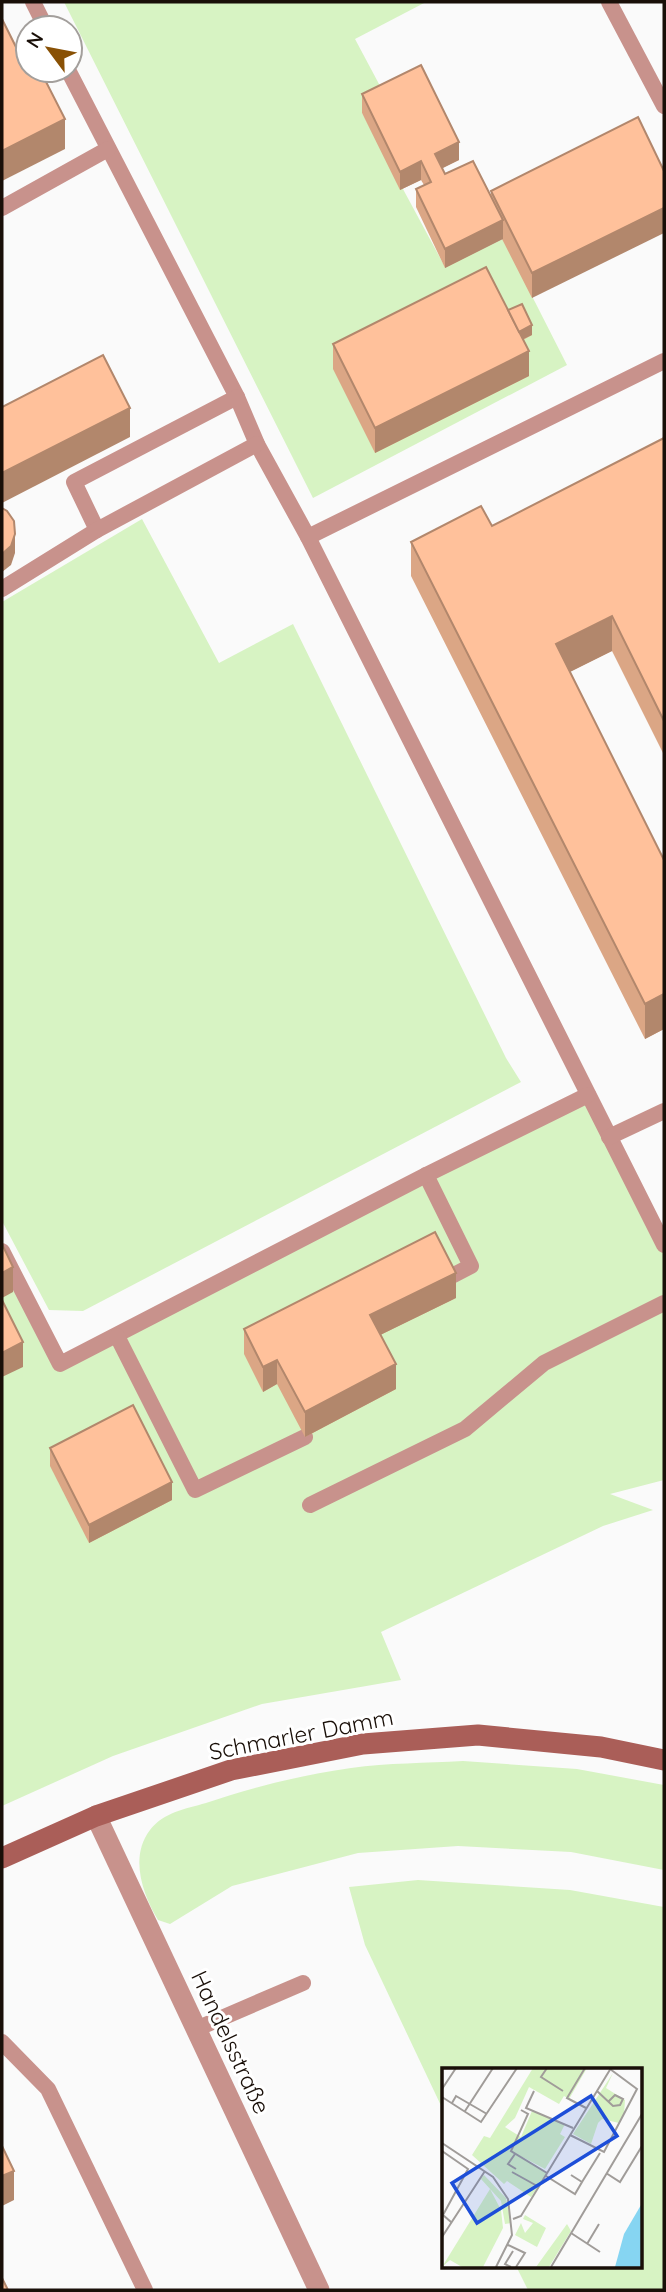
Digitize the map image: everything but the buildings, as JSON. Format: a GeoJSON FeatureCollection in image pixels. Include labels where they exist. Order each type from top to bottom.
{"type":"FeatureCollection","features":[{"type":"Feature","properties":{"kind":"street","name":"Schmarler Damm"},"geometry":{"type":"LineString","coordinates":[[2,1858],[96,1816],[231,1770],[363,1744],[478,1735],[601,1747],[664,1760]]}},
{"type":"Feature","properties":{"kind":"street","name":"Handelsstraße"},"geometry":{"type":"LineString","coordinates":[[96,1816],[319,2290]]}},
{"type":"Feature","properties":{"kind":"lane"},"geometry":{"type":"LineString","coordinates":[[609,2],[664,106]]}},
{"type":"Feature","properties":{"kind":"lane"},"geometry":{"type":"LineString","coordinates":[[75,84],[237,397],[257,444],[308,537],[664,1245]]}},
{"type":"Feature","properties":{"kind":"lane"},"geometry":{"type":"LineString","coordinates":[[2,208],[108,149]]}},
{"type":"Feature","properties":{"kind":"lane"},"geometry":{"type":"LineString","coordinates":[[308,537],[664,361]]}},
{"type":"Feature","properties":{"kind":"lane"},"geometry":{"type":"LineString","coordinates":[[97,530],[74,482],[237,397]]}},
{"type":"Feature","properties":{"kind":"lane"},"geometry":{"type":"LineString","coordinates":[[2,589],[97,530],[257,444]]}},
{"type":"Feature","properties":{"kind":"lane"},"geometry":{"type":"LineString","coordinates":[[2,1251],[60,1364],[426,1175],[588,1095]]}},
{"type":"Feature","properties":{"kind":"lane"},"geometry":{"type":"LineString","coordinates":[[610,1137],[664,1111]]}},
{"type":"Feature","properties":{"kind":"lane"},"geometry":{"type":"LineString","coordinates":[[426,1175],[471,1266],[446,1279]]}},
{"type":"Feature","properties":{"kind":"lane"},"geometry":{"type":"LineString","coordinates":[[310,1505],[465,1430],[544,1363],[664,1303]]}},
{"type":"Feature","properties":{"kind":"lane"},"geometry":{"type":"LineString","coordinates":[[117,1336],[195,1490],[305,1437]]}},
{"type":"Feature","properties":{"kind":"lane"},"geometry":{"type":"LineString","coordinates":[[196,2029],[303,1983]]}},
{"type":"Feature","properties":{"kind":"lane"},"geometry":{"type":"LineString","coordinates":[[2,2042],[48,2089],[145,2290]]}},
{"type":"Feature","properties":{"kind":"green space"},"geometry":{"type":"Polygon","coordinates":[[[64,2],[426,2],[355,39],[387,99],[362,113],[445,267],[503,239],[567,365],[313,498],[84,42],[84,14],[70,14],[64,2]]]}},
{"type":"Feature","properties":{"kind":"green space"},"geometry":{"type":"Polygon","coordinates":[[[142,519],[219,663],[293,624],[506,1058],[521,1082],[83,1311],[49,1310],[2,1221],[2,602],[142,519]]]}},
{"type":"Feature","properties":{"kind":"green space"},"geometry":{"type":"Polygon","coordinates":[[[588,1095],[664,1245],[664,1480],[610,1494],[653,1510],[603,1526],[381,1632],[401,1680],[262,1704],[113,1756],[2,1806],[2,1251],[60,1364],[588,1095]]]}},
{"type":"Feature","properties":{"kind":"green space"},"geometry":{"type":"Polygon","coordinates":[[[463,1761],[577,1769],[664,1785],[664,1870],[571,1852],[458,1846],[358,1853],[232,1886],[170,1924],[158,1920],[147,1899],[140,1876],[140,1852],[150,1830],[175,1812],[260,1787],[333,1771],[379,1765],[463,1761]]]}},
{"type":"Feature","properties":{"kind":"green space"},"geometry":{"type":"Polygon","coordinates":[[[418,1880],[570,1890],[664,1907],[664,2290],[528,2290],[517,2268],[642,2268],[642,2068],[442,2068],[442,2108],[365,1945],[349,1887],[418,1880]]]}}]}
